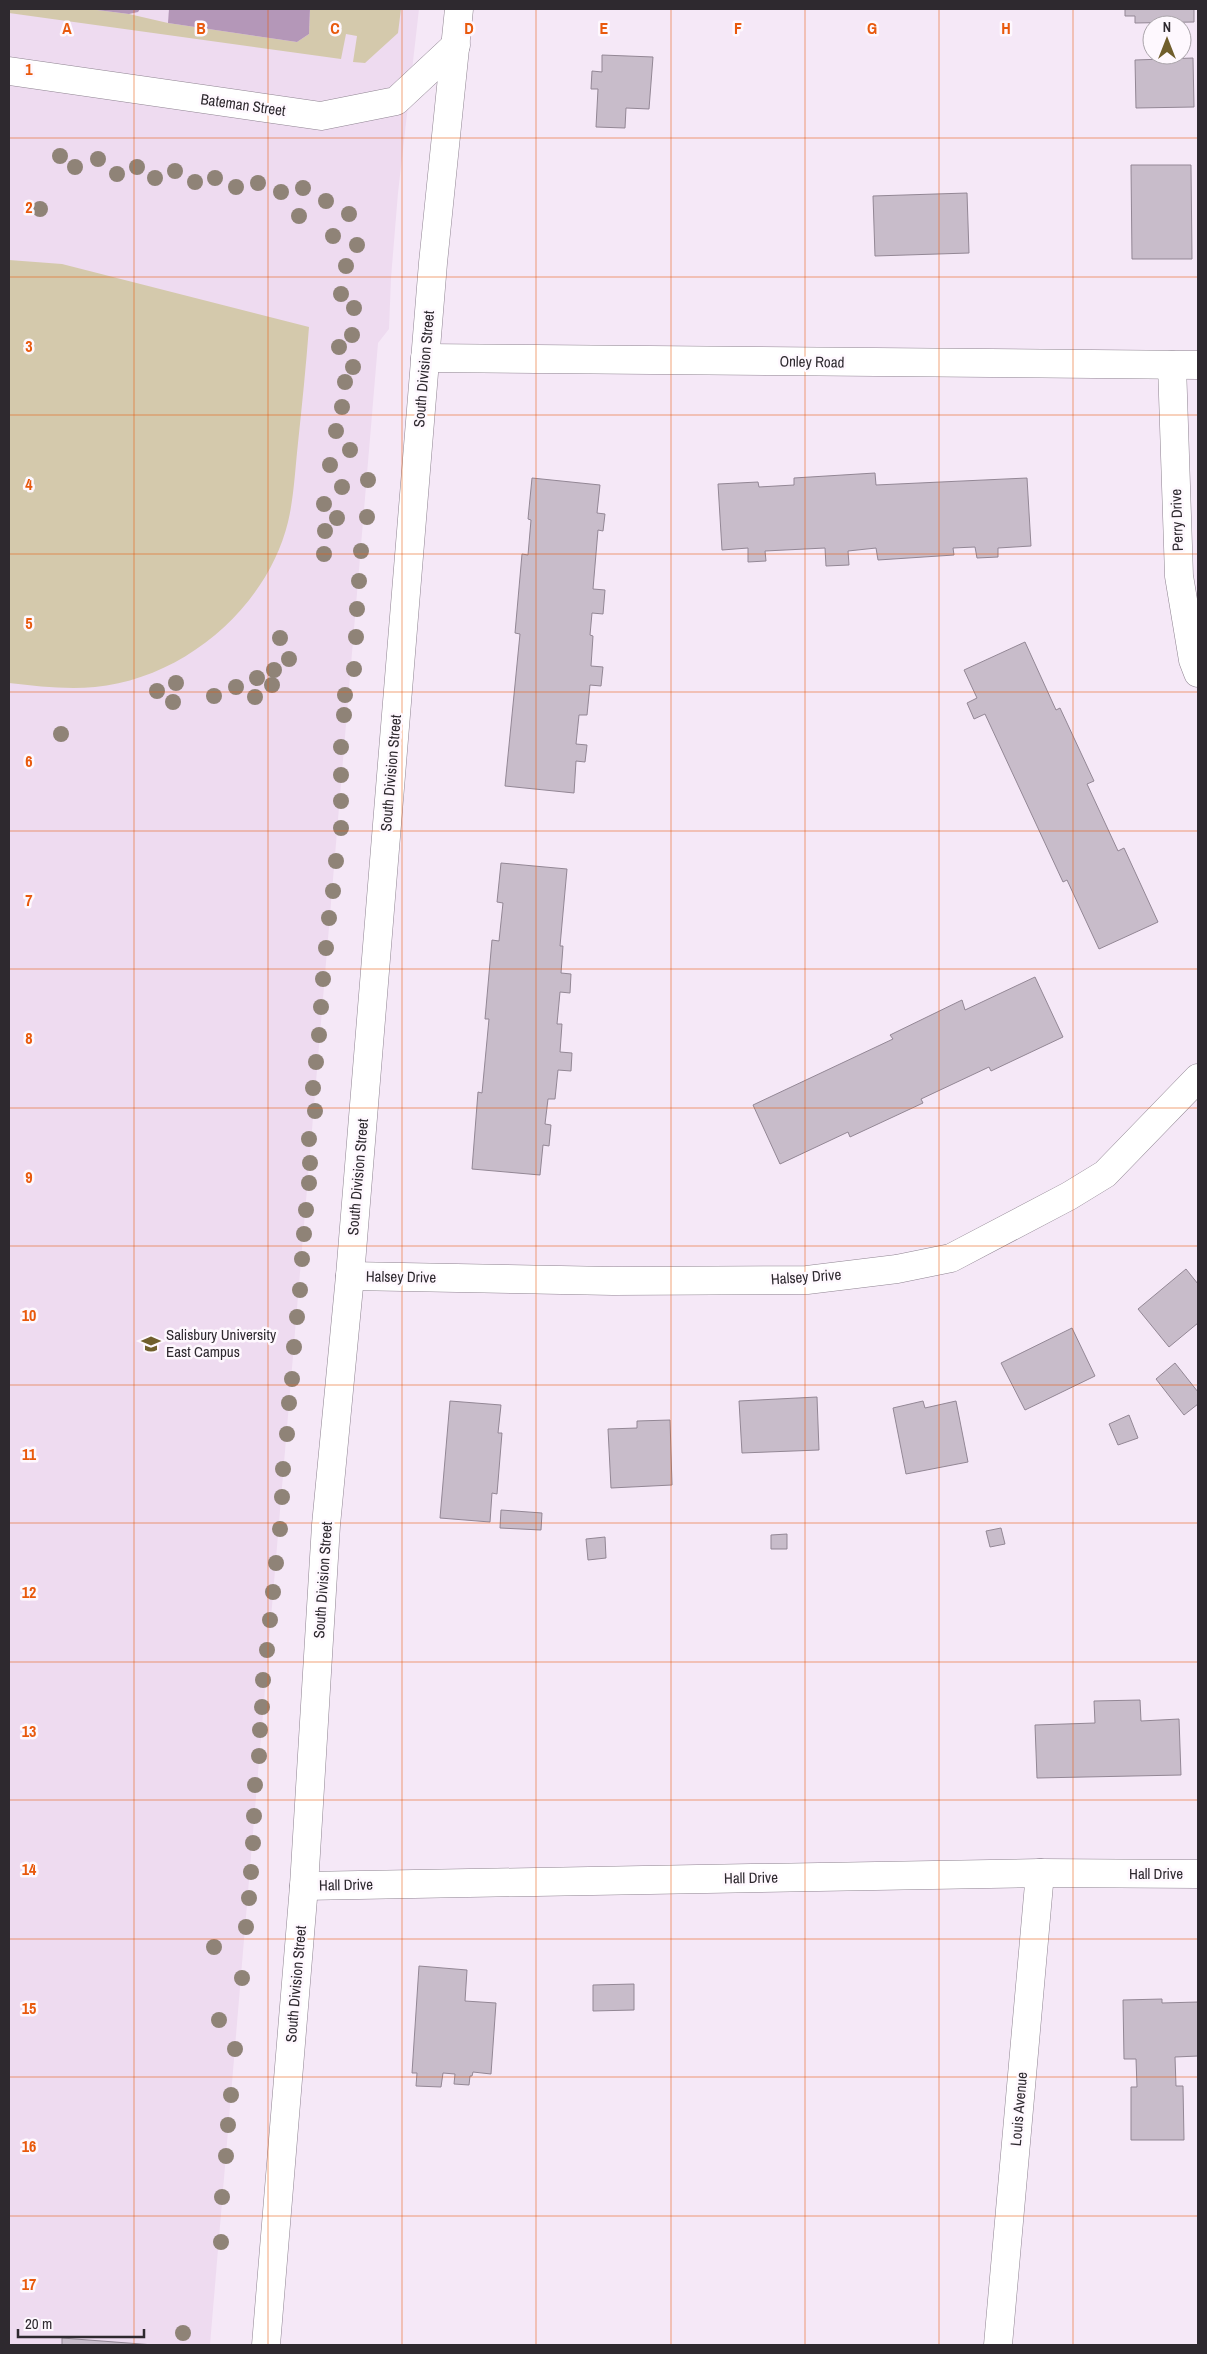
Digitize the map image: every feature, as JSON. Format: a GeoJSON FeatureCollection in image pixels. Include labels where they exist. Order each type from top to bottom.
{"type":"FeatureCollection","features":[{"type":"Feature","properties":{"kind":"street","name":"South Division Street"},"geometry":{"type":"LineString","coordinates":[[266,2345],[304,1886],[326,1525],[350,1276],[433,263],[459,9]]}},
{"type":"Feature","properties":{"kind":"street","name":"Bateman Street"},"geometry":{"type":"LineString","coordinates":[[9,71],[322,116],[396,101],[456,45]]}},
{"type":"Feature","properties":{"kind":"street","name":"Onley Road"},"geometry":{"type":"LineString","coordinates":[[425,358],[1198,365]]}},
{"type":"Feature","properties":{"kind":"street","name":"Perry Drive"},"geometry":{"type":"LineString","coordinates":[[1172,365],[1179,576],[1193,660],[1198,673]]}},
{"type":"Feature","properties":{"kind":"street","name":"Halsey Drive"},"geometry":{"type":"LineString","coordinates":[[350,1276],[613,1281],[807,1280],[897,1269],[951,1258],[1069,1196],[1105,1174],[1198,1078]]}},
{"type":"Feature","properties":{"kind":"street","name":"Hall Drive"},"geometry":{"type":"LineString","coordinates":[[304,1886],[1040,1873],[1198,1874]]}},
{"type":"Feature","properties":{"kind":"street","name":"Louis Avenue"},"geometry":{"type":"LineString","coordinates":[[998,2345],[1040,1873]]}},
{"type":"Feature","properties":{"kind":"shaded area","name":"Salisbury University East Campus"},"geometry":{"type":"Polygon","coordinates":[[[9,9],[419,9],[398,193],[389,329],[378,343],[210,2345],[9,2345],[9,9]]]}},
{"type":"Feature","properties":{"kind":"shaded area"},"geometry":{"type":"Polygon","coordinates":[[[9,9],[89,9],[297,42],[309,34],[310,9],[401,9],[398,33],[365,63],[353,62],[357,36],[346,34],[341,59],[9,13],[9,9]]]}},
{"type":"Feature","properties":{"kind":"shaded area"},"geometry":{"type":"Polygon","coordinates":[[[89,9],[140,9],[138,12],[129,14],[89,9]]]}},
{"type":"Feature","properties":{"kind":"shaded area"},"geometry":{"type":"Polygon","coordinates":[[[169,9],[310,9],[309,34],[297,42],[168,23],[169,9]]]}},
{"type":"Feature","properties":{"kind":"shaded area"},"geometry":{"type":"Polygon","coordinates":[[[9,260],[62,264],[309,327],[292,503],[288,522],[277,553],[261,583],[241,610],[217,634],[189,654],[159,670],[128,681],[95,687],[73,688],[9,683],[9,260]]]}},
{"type":"Feature","properties":{"kind":"building"},"geometry":{"type":"Polygon","coordinates":[[[1125,9],[1194,9],[1194,22],[1192,22],[1192,15],[1142,15],[1142,23],[1135,23],[1135,16],[1125,16],[1125,9]]]}},
{"type":"Feature","properties":{"kind":"building"},"geometry":{"type":"Polygon","coordinates":[[[602,55],[653,57],[649,109],[626,108],[625,128],[596,127],[598,89],[591,89],[592,71],[602,72],[602,55]]]}},
{"type":"Feature","properties":{"kind":"building"},"geometry":{"type":"Polygon","coordinates":[[[1192,58],[1194,107],[1136,108],[1135,60],[1142,60],[1142,65],[1192,65],[1192,58]]]}},
{"type":"Feature","properties":{"kind":"building"},"geometry":{"type":"Polygon","coordinates":[[[1131,165],[1191,165],[1192,259],[1132,259],[1131,165]]]}},
{"type":"Feature","properties":{"kind":"building"},"geometry":{"type":"Polygon","coordinates":[[[967,193],[969,253],[875,256],[873,196],[967,193]]]}},
{"type":"Feature","properties":{"kind":"building"},"geometry":{"type":"Polygon","coordinates":[[[875,473],[876,485],[1027,478],[1031,546],[998,548],[998,557],[977,558],[975,547],[953,548],[954,555],[878,560],[876,548],[848,551],[849,565],[826,566],[825,548],[765,551],[766,561],[748,562],[748,548],[722,550],[718,484],[758,482],[759,487],[794,485],[794,478],[875,473]]]}},
{"type":"Feature","properties":{"kind":"building"},"geometry":{"type":"Polygon","coordinates":[[[532,478],[600,485],[597,513],[605,514],[603,531],[598,530],[593,589],[605,590],[603,614],[592,613],[590,635],[593,636],[591,666],[603,667],[601,686],[590,685],[587,715],[579,715],[576,744],[587,745],[585,762],[576,761],[574,793],[505,786],[520,634],[515,633],[522,554],[528,555],[531,520],[528,519],[532,478]]]}},
{"type":"Feature","properties":{"kind":"building"},"geometry":{"type":"Polygon","coordinates":[[[1025,642],[1056,710],[1060,708],[1094,781],[1087,784],[1118,851],[1124,848],[1158,922],[1099,949],[1067,880],[1063,882],[985,714],[974,719],[967,703],[977,698],[964,670],[1025,642]]]}},
{"type":"Feature","properties":{"kind":"building"},"geometry":{"type":"Polygon","coordinates":[[[501,863],[567,869],[560,946],[563,946],[561,973],[571,974],[570,993],[560,992],[557,1024],[562,1024],[560,1052],[572,1053],[571,1071],[558,1070],[555,1099],[548,1099],[545,1124],[551,1125],[549,1146],[543,1145],[540,1175],[472,1169],[478,1092],[482,1093],[489,1019],[485,1019],[492,940],[499,941],[503,903],[497,902],[501,863]]]}},
{"type":"Feature","properties":{"kind":"building"},"geometry":{"type":"Polygon","coordinates":[[[1035,977],[1063,1037],[991,1071],[989,1067],[921,1099],[923,1103],[850,1137],[848,1132],[780,1164],[753,1105],[893,1039],[890,1035],[962,1000],[965,1010],[1035,977]]]}},
{"type":"Feature","properties":{"kind":"building"},"geometry":{"type":"Polygon","coordinates":[[[1186,1269],[1198,1284],[1198,1323],[1169,1347],[1138,1309],[1186,1269]]]}},
{"type":"Feature","properties":{"kind":"building"},"geometry":{"type":"Polygon","coordinates":[[[1072,1328],[1095,1376],[1025,1410],[1001,1363],[1072,1328]]]}},
{"type":"Feature","properties":{"kind":"building"},"geometry":{"type":"Polygon","coordinates":[[[1175,1363],[1198,1392],[1198,1404],[1184,1415],[1156,1379],[1175,1363]]]}},
{"type":"Feature","properties":{"kind":"building"},"geometry":{"type":"Polygon","coordinates":[[[817,1397],[819,1450],[742,1453],[739,1401],[817,1397]]]}},
{"type":"Feature","properties":{"kind":"building"},"geometry":{"type":"Polygon","coordinates":[[[450,1401],[501,1405],[498,1433],[502,1433],[497,1494],[492,1493],[490,1522],[440,1518],[450,1401]]]}},
{"type":"Feature","properties":{"kind":"building"},"geometry":{"type":"Polygon","coordinates":[[[923,1401],[925,1408],[956,1401],[968,1462],[906,1474],[893,1408],[923,1401]]]}},
{"type":"Feature","properties":{"kind":"building"},"geometry":{"type":"Polygon","coordinates":[[[1129,1415],[1138,1438],[1118,1445],[1109,1424],[1129,1415]]]}},
{"type":"Feature","properties":{"kind":"building"},"geometry":{"type":"Polygon","coordinates":[[[670,1420],[672,1485],[611,1488],[608,1429],[637,1428],[637,1421],[670,1420]]]}},
{"type":"Feature","properties":{"kind":"building"},"geometry":{"type":"Polygon","coordinates":[[[501,1510],[542,1513],[541,1530],[500,1528],[501,1510]]]}},
{"type":"Feature","properties":{"kind":"building"},"geometry":{"type":"Polygon","coordinates":[[[1001,1528],[1005,1544],[990,1547],[986,1531],[1001,1528]]]}},
{"type":"Feature","properties":{"kind":"building"},"geometry":{"type":"Polygon","coordinates":[[[787,1534],[787,1549],[771,1549],[771,1535],[787,1534]]]}},
{"type":"Feature","properties":{"kind":"building"},"geometry":{"type":"Polygon","coordinates":[[[605,1537],[606,1558],[588,1560],[586,1539],[605,1537]]]}},
{"type":"Feature","properties":{"kind":"building"},"geometry":{"type":"Polygon","coordinates":[[[1140,1700],[1141,1721],[1179,1719],[1181,1775],[1037,1778],[1035,1725],[1095,1723],[1094,1701],[1140,1700]]]}},
{"type":"Feature","properties":{"kind":"building"},"geometry":{"type":"Polygon","coordinates":[[[419,1966],[467,1970],[465,2001],[496,2003],[491,2074],[473,2072],[472,2076],[470,2076],[469,2085],[454,2084],[455,2074],[443,2073],[441,2087],[416,2086],[417,2073],[412,2073],[419,1966]]]}},
{"type":"Feature","properties":{"kind":"building"},"geometry":{"type":"Polygon","coordinates":[[[634,1984],[634,2010],[593,2011],[593,1985],[634,1984]]]}},
{"type":"Feature","properties":{"kind":"building"},"geometry":{"type":"Polygon","coordinates":[[[1162,1999],[1162,2003],[1198,2002],[1198,2056],[1175,2057],[1176,2086],[1183,2086],[1184,2140],[1131,2140],[1131,2087],[1137,2087],[1136,2059],[1124,2059],[1123,2000],[1162,1999]]]}},
{"type":"Feature","properties":{"kind":"building"},"geometry":{"type":"Polygon","coordinates":[[[62,2338],[154,2345],[62,2345],[62,2338]]]}},
{"type":"Feature","properties":{"kind":"place","name":"Salisbury University East Campus"},"geometry":{"type":"Point","coordinates":[151,1344]}}]}
